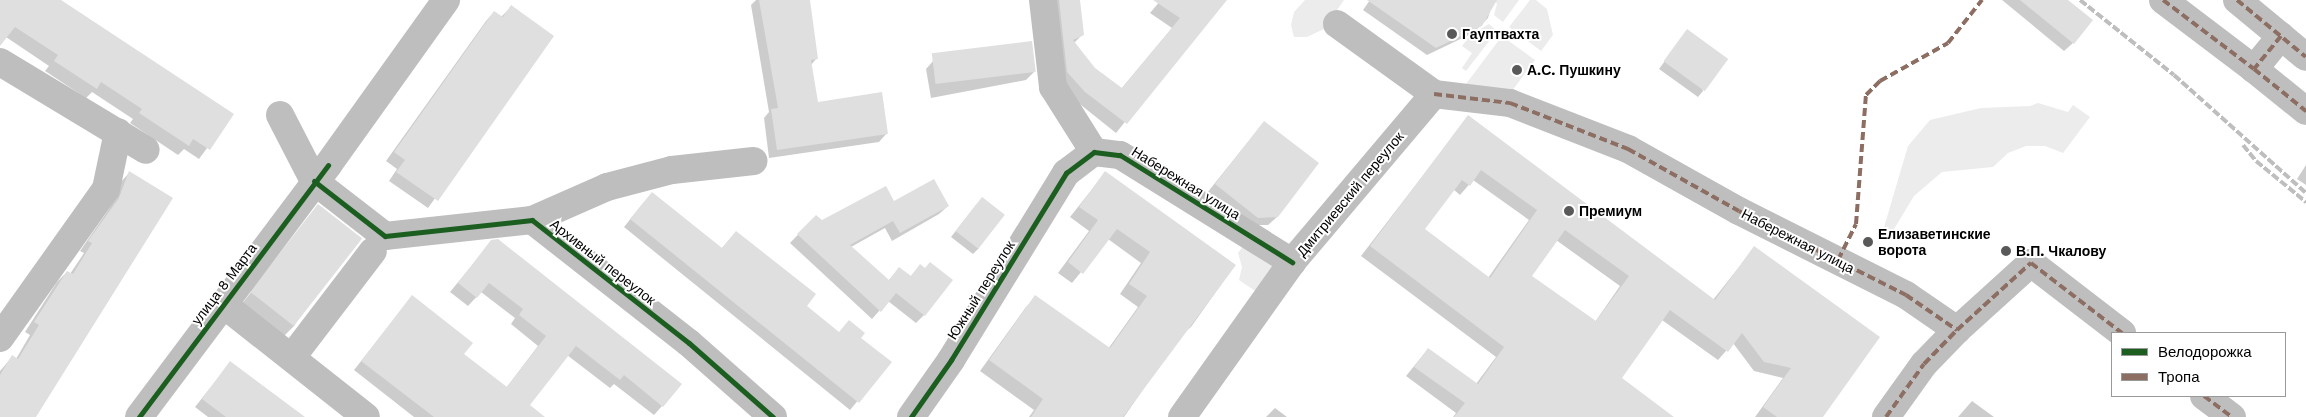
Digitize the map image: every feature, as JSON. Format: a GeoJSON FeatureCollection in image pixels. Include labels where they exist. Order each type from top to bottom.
{"type":"FeatureCollection","features":[{"type":"Feature","properties":{"kind":"street","name":"улица 8 Марта"},"geometry":{"type":"LineString","coordinates":[[139,417],[321,173],[446,0]]}},
{"type":"Feature","properties":{"kind":"street"},"geometry":{"type":"LineString","coordinates":[[1043,0],[1053,87],[1094,152]]}},
{"type":"Feature","properties":{"kind":"street"},"geometry":{"type":"LineString","coordinates":[[2164,0],[2254,68],[2306,111]]}},
{"type":"Feature","properties":{"kind":"street"},"geometry":{"type":"LineString","coordinates":[[2237,0],[2306,57]]}},
{"type":"Feature","properties":{"kind":"street"},"geometry":{"type":"LineString","coordinates":[[1338,24],[1434,94]]}},
{"type":"Feature","properties":{"kind":"street"},"geometry":{"type":"LineString","coordinates":[[2254,68],[2281,36]]}},
{"type":"Feature","properties":{"kind":"street"},"geometry":{"type":"LineString","coordinates":[[0,62],[146,150]]}},
{"type":"Feature","properties":{"kind":"street","name":"Набережная улица"},"geometry":{"type":"LineString","coordinates":[[1434,94],[1510,103],[1628,150],[1739,212],[1906,294],[1957,330]]}},
{"type":"Feature","properties":{"kind":"street","name":"Дмитриевский переулок"},"geometry":{"type":"LineString","coordinates":[[1182,417],[1292,262],[1434,94]]}},
{"type":"Feature","properties":{"kind":"street"},"geometry":{"type":"LineString","coordinates":[[280,115],[321,173]]}},
{"type":"Feature","properties":{"kind":"street"},"geometry":{"type":"LineString","coordinates":[[0,338],[106,189],[118,132]]}},
{"type":"Feature","properties":{"kind":"street","name":"Южный переулок"},"geometry":{"type":"LineString","coordinates":[[911,417],[951,360],[1066,173],[1094,152]]}},
{"type":"Feature","properties":{"kind":"street","name":"Набережная улица"},"geometry":{"type":"LineString","coordinates":[[1094,152],[1120,155],[1292,262]]}},
{"type":"Feature","properties":{"kind":"street"},"geometry":{"type":"LineString","coordinates":[[532,220],[607,187],[672,170],[754,161]]}},
{"type":"Feature","properties":{"kind":"street","name":"Архивный переулок"},"geometry":{"type":"LineString","coordinates":[[321,173],[385,236],[532,220],[689,343],[773,417]]}},
{"type":"Feature","properties":{"kind":"street"},"geometry":{"type":"LineString","coordinates":[[292,357],[373,251]]}},
{"type":"Feature","properties":{"kind":"street"},"geometry":{"type":"LineString","coordinates":[[1886,417],[1924,364],[1957,330],[2031,263],[2121,332]]}},
{"type":"Feature","properties":{"kind":"street"},"geometry":{"type":"LineString","coordinates":[[223,304],[366,417]]}},
{"type":"Feature","properties":{"kind":"street"},"geometry":{"type":"LineString","coordinates":[[2205,397],[2232,417]]}},
{"type":"Feature","properties":{"kind":"shaded area"},"geometry":{"type":"Polygon","coordinates":[[[1305,0],[1344,0],[1324,29],[1307,37],[1294,37],[1291,25],[1294,12],[1305,0]]]}},
{"type":"Feature","properties":{"kind":"shaded area"},"geometry":{"type":"Polygon","coordinates":[[[1494,0],[1519,0],[1503,22],[1494,15],[1497,4],[1494,0]]]}},
{"type":"Feature","properties":{"kind":"shaded area"},"geometry":{"type":"Polygon","coordinates":[[[1530,0],[1536,0],[1547,9],[1553,35],[1541,51],[1509,27],[1530,0]]]}},
{"type":"Feature","properties":{"kind":"shaded area"},"geometry":{"type":"Polygon","coordinates":[[[1489,24],[1497,31],[1466,71],[1462,68],[1472,53],[1462,46],[1475,29],[1477,31],[1489,24]]]}},
{"type":"Feature","properties":{"kind":"shaded area"},"geometry":{"type":"Polygon","coordinates":[[[1502,36],[1535,60],[1509,95],[1466,84],[1502,36]]]}},
{"type":"Feature","properties":{"kind":"shaded area"},"geometry":{"type":"Polygon","coordinates":[[[2038,103],[2068,112],[2073,105],[2090,117],[2063,153],[2045,146],[2026,146],[2008,153],[1993,167],[1942,172],[1914,196],[1888,239],[1882,234],[1908,146],[1930,120],[1981,108],[2030,106],[2038,103]]]}},
{"type":"Feature","properties":{"kind":"shaded area"},"geometry":{"type":"Polygon","coordinates":[[[1249,238],[1282,261],[1267,299],[1239,280],[1242,267],[1238,253],[1249,238]]]}},
{"type":"Feature","properties":{"kind":"building"},"geometry":{"type":"Polygon","coordinates":[[[0,0],[61,0],[234,114],[210,150],[193,139],[189,146],[139,113],[142,109],[101,82],[97,89],[54,61],[58,55],[15,27],[0,46],[0,0]]]}},
{"type":"Feature","properties":{"kind":"building"},"geometry":{"type":"Polygon","coordinates":[[[759,0],[810,0],[818,59],[811,60],[818,102],[882,92],[888,134],[777,150],[771,109],[778,108],[759,0]]]}},
{"type":"Feature","properties":{"kind":"building"},"geometry":{"type":"Polygon","coordinates":[[[1059,0],[1080,0],[1084,35],[1073,40],[1095,68],[1122,88],[1180,18],[1153,0],[1227,0],[1127,124],[1085,92],[1067,72],[1059,0]]]}},
{"type":"Feature","properties":{"kind":"building","name":"Гауптвахта"},"geometry":{"type":"Polygon","coordinates":[[[1367,0],[1497,0],[1482,26],[1436,48],[1367,0]]]}},
{"type":"Feature","properties":{"kind":"building"},"geometry":{"type":"Polygon","coordinates":[[[2020,0],[2068,0],[2093,20],[2074,44],[2020,0]]]}},
{"type":"Feature","properties":{"kind":"building"},"geometry":{"type":"Polygon","coordinates":[[[511,5],[554,36],[438,201],[396,172],[405,160],[394,152],[494,11],[503,17],[511,5]]]}},
{"type":"Feature","properties":{"kind":"building"},"geometry":{"type":"Polygon","coordinates":[[[1687,29],[1728,59],[1705,91],[1663,61],[1687,29]]]}},
{"type":"Feature","properties":{"kind":"building"},"geometry":{"type":"Polygon","coordinates":[[[1032,41],[1036,72],[936,84],[932,53],[1032,41]]]}},
{"type":"Feature","properties":{"kind":"building"},"geometry":{"type":"Polygon","coordinates":[[[1468,115],[1715,300],[1754,246],[1880,337],[1823,417],[1777,417],[1763,407],[1791,368],[1764,362],[1742,333],[1728,352],[1670,310],[1622,378],[1674,417],[1454,417],[1465,403],[1414,367],[1428,348],[1478,384],[1504,347],[1370,246],[1468,115]],[[1481,170],[1470,186],[1462,180],[1425,229],[1490,278],[1537,210],[1481,170]],[[1565,230],[1532,276],[1596,321],[1629,276],[1565,230]]]}},
{"type":"Feature","properties":{"kind":"building"},"geometry":{"type":"Polygon","coordinates":[[[1264,121],[1319,163],[1278,217],[1258,218],[1215,184],[1264,121]]]}},
{"type":"Feature","properties":{"kind":"building"},"geometry":{"type":"Polygon","coordinates":[[[129,171],[173,198],[36,417],[0,417],[0,375],[12,355],[18,359],[39,325],[34,322],[67,271],[73,274],[92,243],[88,241],[119,198],[129,171]]]}},
{"type":"Feature","properties":{"kind":"building"},"geometry":{"type":"Polygon","coordinates":[[[1105,171],[1236,265],[1123,417],[1031,417],[1043,399],[989,360],[1035,295],[1110,348],[1147,296],[1129,284],[1150,252],[1117,229],[1083,274],[1068,262],[1098,220],[1079,207],[1105,171]]]}},
{"type":"Feature","properties":{"kind":"building"},"geometry":{"type":"Polygon","coordinates":[[[934,179],[949,206],[900,233],[893,221],[850,245],[889,280],[899,267],[911,276],[920,264],[925,268],[930,262],[953,280],[925,316],[896,293],[881,312],[797,234],[816,215],[822,220],[886,186],[894,201],[934,179]]]}},
{"type":"Feature","properties":{"kind":"building"},"geometry":{"type":"Polygon","coordinates":[[[652,192],[722,248],[736,231],[816,294],[807,306],[839,332],[849,320],[865,333],[861,338],[892,362],[859,403],[630,219],[652,192]]]}},
{"type":"Feature","properties":{"kind":"building"},"geometry":{"type":"Polygon","coordinates":[[[982,197],[1005,215],[978,249],[956,231],[982,197]]]}},
{"type":"Feature","properties":{"kind":"building"},"geometry":{"type":"Polygon","coordinates":[[[318,204],[362,238],[294,326],[250,291],[318,204]]]}},
{"type":"Feature","properties":{"kind":"building"},"geometry":{"type":"Polygon","coordinates":[[[498,239],[682,384],[663,407],[624,375],[620,380],[576,346],[530,405],[545,417],[434,417],[361,361],[412,295],[473,343],[464,354],[507,387],[546,336],[519,315],[523,309],[489,283],[477,298],[458,283],[491,240],[498,239]]]}},
{"type":"Feature","properties":{"kind":"building"},"geometry":{"type":"Polygon","coordinates":[[[230,361],[305,417],[226,417],[202,399],[230,361]]]}},
{"type":"Feature","properties":{"kind":"railway"},"geometry":{"type":"LineString","coordinates":[[2080,0],[2174,75],[2306,193]]}},
{"type":"Feature","properties":{"kind":"railway"},"geometry":{"type":"LineString","coordinates":[[2243,145],[2256,161],[2306,202]]}},
{"type":"Feature","properties":{"kind":"marked path"},"geometry":{"type":"LineString","coordinates":[[1838,260],[1856,224],[1866,95],[1880,81],[1948,43],[1982,0]]}},
{"type":"Feature","properties":{"kind":"marked path"},"geometry":{"type":"LineString","coordinates":[[2163,0],[2254,69]]}},
{"type":"Feature","properties":{"kind":"marked path"},"geometry":{"type":"LineString","coordinates":[[2237,0],[2306,57]]}},
{"type":"Feature","properties":{"kind":"marked path"},"geometry":{"type":"LineString","coordinates":[[2281,36],[2254,69],[2306,111]]}},
{"type":"Feature","properties":{"kind":"marked path"},"geometry":{"type":"LineString","coordinates":[[1434,94],[1510,103],[1628,149],[1739,211],[1906,295],[1957,330],[2031,263],[2121,332]]}},
{"type":"Feature","properties":{"kind":"marked path"},"geometry":{"type":"LineString","coordinates":[[1886,417],[1924,364],[1957,330]]}},
{"type":"Feature","properties":{"kind":"marked path"},"geometry":{"type":"LineString","coordinates":[[2205,397],[2232,417]]}},
{"type":"Feature","properties":{"kind":"cycle path"},"geometry":{"type":"LineString","coordinates":[[911,417],[951,360],[1066,173],[1094,152],[1120,155],[1292,262]]}},
{"type":"Feature","properties":{"kind":"cycle path"},"geometry":{"type":"LineString","coordinates":[[139,417],[328,165]]}},
{"type":"Feature","properties":{"kind":"cycle path"},"geometry":{"type":"LineString","coordinates":[[314,181],[385,236],[532,220],[689,343],[773,417]]}},
{"type":"Feature","properties":{"kind":"place","name":"Гауптвахта"},"geometry":{"type":"Point","coordinates":[1452,34]}},
{"type":"Feature","properties":{"kind":"place","name":"А.С. Пушкину"},"geometry":{"type":"Point","coordinates":[1517,70]}},
{"type":"Feature","properties":{"kind":"place","name":"Премиум"},"geometry":{"type":"Point","coordinates":[1569,211]}},
{"type":"Feature","properties":{"kind":"place","name":"Елизаветинские ворота"},"geometry":{"type":"Point","coordinates":[1868,242]}},
{"type":"Feature","properties":{"kind":"place","name":"В.П. Чкалову"},"geometry":{"type":"Point","coordinates":[2006,251]}}]}
